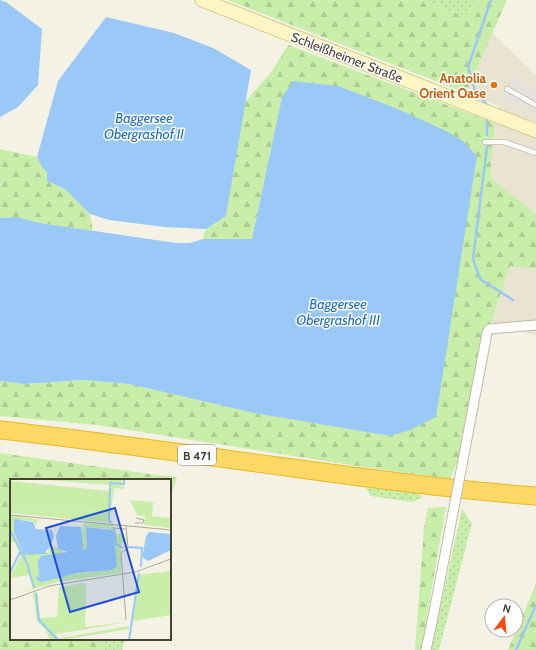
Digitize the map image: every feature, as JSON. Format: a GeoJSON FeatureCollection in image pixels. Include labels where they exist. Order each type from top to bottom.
{"type":"FeatureCollection","features":[{"type":"Feature","properties":{"kind":"highway","name":"B 471"},"geometry":{"type":"LineString","coordinates":[[0,430],[97,441],[437,487],[536,496]]}},
{"type":"Feature","properties":{"kind":"main road","name":"Schleißheimer Straße"},"geometry":{"type":"LineString","coordinates":[[202,0],[536,131]]}},
{"type":"Feature","properties":{"kind":"street"},"geometry":{"type":"LineString","coordinates":[[426,650],[434,617],[487,333],[489,329],[536,325]]}},
{"type":"Feature","properties":{"kind":"lane"},"geometry":{"type":"LineString","coordinates":[[507,89],[536,105]]}},
{"type":"Feature","properties":{"kind":"lane"},"geometry":{"type":"LineString","coordinates":[[485,142],[504,142],[536,153]]}},
{"type":"Feature","properties":{"kind":"shaded area"},"geometry":{"type":"Polygon","coordinates":[[[492,33],[536,75],[536,214],[491,178],[495,123],[499,106],[466,93],[492,33]]]}},
{"type":"Feature","properties":{"kind":"shaded area"},"geometry":{"type":"Polygon","coordinates":[[[512,77],[536,90],[536,112],[503,99],[512,77]]]}},
{"type":"Feature","properties":{"kind":"shaded area"},"geometry":{"type":"Polygon","coordinates":[[[510,266],[536,269],[536,335],[491,323],[510,266]]]}},
{"type":"Feature","properties":{"kind":"green space"},"geometry":{"type":"Polygon","coordinates":[[[228,0],[423,0],[468,18],[475,0],[507,0],[466,93],[228,0]]]}},
{"type":"Feature","properties":{"kind":"green space"},"geometry":{"type":"Polygon","coordinates":[[[423,0],[475,0],[468,18],[423,0]]]}},
{"type":"Feature","properties":{"kind":"green space"},"geometry":{"type":"Polygon","coordinates":[[[288,45],[495,123],[491,178],[536,214],[536,269],[510,266],[491,323],[484,332],[457,462],[450,479],[357,466],[98,425],[0,416],[0,381],[25,384],[83,380],[129,384],[254,413],[390,436],[282,97],[252,239],[203,239],[206,229],[226,216],[245,102],[272,71],[288,45]]]}},
{"type":"Feature","properties":{"kind":"green space"},"geometry":{"type":"Polygon","coordinates":[[[0,149],[37,157],[42,167],[47,172],[47,181],[65,189],[90,214],[93,231],[40,223],[17,217],[0,218],[0,149]]]}},
{"type":"Feature","properties":{"kind":"green space"},"geometry":{"type":"Polygon","coordinates":[[[0,453],[157,475],[156,479],[10,479],[10,640],[105,640],[101,650],[0,650],[0,453]]]}},
{"type":"Feature","properties":{"kind":"green space"},"geometry":{"type":"Polygon","coordinates":[[[157,475],[177,477],[171,496],[171,479],[156,479],[157,475]]]}},
{"type":"Feature","properties":{"kind":"green space"},"geometry":{"type":"Polygon","coordinates":[[[374,487],[414,492],[423,497],[412,502],[371,496],[366,488],[374,487]]]}},
{"type":"Feature","properties":{"kind":"green space"},"geometry":{"type":"Polygon","coordinates":[[[446,507],[421,650],[415,650],[424,528],[428,508],[446,507]]]}},
{"type":"Feature","properties":{"kind":"green space"},"geometry":{"type":"Polygon","coordinates":[[[462,509],[472,523],[439,650],[431,650],[462,509]]]}},
{"type":"Feature","properties":{"kind":"green space"},"geometry":{"type":"Polygon","coordinates":[[[536,584],[536,650],[508,650],[513,638],[524,638],[524,612],[536,584]]]}},
{"type":"Feature","properties":{"kind":"green space"},"geometry":{"type":"Polygon","coordinates":[[[105,640],[125,640],[122,650],[101,650],[105,640]]]}},
{"type":"Feature","properties":{"kind":"water"},"geometry":{"type":"Polygon","coordinates":[[[0,0],[6,2],[42,29],[38,85],[18,107],[0,117],[0,0]]]}},
{"type":"Feature","properties":{"kind":"water","name":"Baggersee Obergrashof II"},"geometry":{"type":"Polygon","coordinates":[[[106,17],[174,33],[213,48],[251,70],[226,216],[206,229],[165,227],[109,220],[90,214],[65,189],[47,181],[47,172],[42,167],[37,157],[58,81],[106,17]]]}},
{"type":"Feature","properties":{"kind":"water","name":"Baggersee Obergrashof III"},"geometry":{"type":"Polygon","coordinates":[[[293,81],[338,86],[398,109],[444,130],[463,141],[477,156],[436,417],[410,430],[390,436],[254,413],[129,384],[83,380],[25,384],[0,381],[0,218],[17,217],[40,223],[176,243],[190,243],[203,239],[252,239],[282,97],[293,81]]]}},
{"type":"Feature","properties":{"kind":"waterway"},"geometry":{"type":"LineString","coordinates":[[488,106],[475,91],[468,67],[491,0]]}},
{"type":"Feature","properties":{"kind":"waterway"},"geometry":{"type":"LineString","coordinates":[[487,119],[487,135]]}},
{"type":"Feature","properties":{"kind":"waterway"},"geometry":{"type":"LineString","coordinates":[[487,147],[473,259],[480,279],[513,300]]}},
{"type":"Feature","properties":{"kind":"waterway"},"geometry":{"type":"LineString","coordinates":[[516,650],[536,605]]}},
{"type":"Feature","properties":{"kind":"place","name":"Anatolia Orient Oase"},"geometry":{"type":"Point","coordinates":[494,85]}}]}
